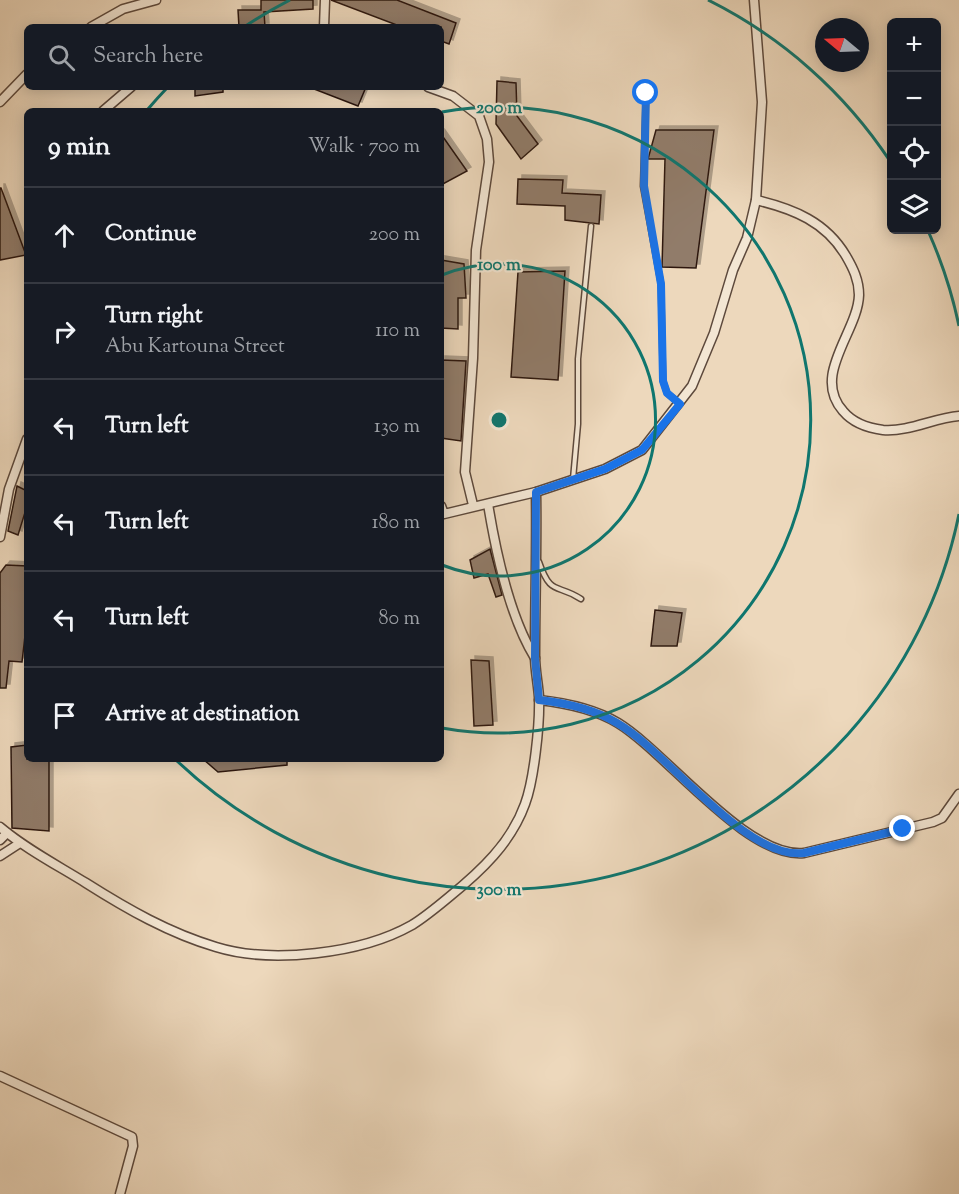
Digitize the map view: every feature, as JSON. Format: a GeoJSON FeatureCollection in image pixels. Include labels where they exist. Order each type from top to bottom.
{"type":"FeatureCollection","features":[{"type":"Feature","properties":{"kind":"street"},"geometry":{"type":"LineString","coordinates":[[96,24],[123,9],[156,0]]}},
{"type":"Feature","properties":{"kind":"street"},"geometry":{"type":"LineString","coordinates":[[324,24],[326,0]]}},
{"type":"Feature","properties":{"kind":"street"},"geometry":{"type":"LineString","coordinates":[[444,512],[536,492],[605,469],[642,450],[692,386],[714,333],[733,270],[747,238],[756,200],[762,102],[754,0]]}},
{"type":"Feature","properties":{"kind":"street"},"geometry":{"type":"LineString","coordinates":[[0,102],[24,77]]}},
{"type":"Feature","properties":{"kind":"street"},"geometry":{"type":"LineString","coordinates":[[106,108],[128,90]]}},
{"type":"Feature","properties":{"kind":"street"},"geometry":{"type":"LineString","coordinates":[[436,90],[453,96],[479,116],[487,139],[489,162],[476,250],[473,358],[465,472],[473,506]]}},
{"type":"Feature","properties":{"kind":"street"},"geometry":{"type":"LineString","coordinates":[[756,200],[798,212],[818,224],[831,235],[854,270],[859,295],[852,325],[838,353],[832,379],[839,407],[847,416],[865,426],[892,430],[959,416]]}},
{"type":"Feature","properties":{"kind":"street"},"geometry":{"type":"LineString","coordinates":[[0,537],[9,489],[24,447]]}},
{"type":"Feature","properties":{"kind":"street"},"geometry":{"type":"LineString","coordinates":[[0,840],[4,830],[20,843],[128,909],[175,932],[218,948],[249,954],[296,954],[361,944],[411,925],[436,908],[502,847],[515,828],[526,802],[532,776],[539,700],[535,658],[538,558],[536,492]]}},
{"type":"Feature","properties":{"kind":"street"},"geometry":{"type":"LineString","coordinates":[[488,504],[496,549],[517,619],[525,642],[535,658]]}},
{"type":"Feature","properties":{"kind":"street"},"geometry":{"type":"LineString","coordinates":[[539,700],[571,705],[619,723],[728,818],[783,853],[804,853],[933,822],[942,818],[959,794]]}},
{"type":"Feature","properties":{"kind":"street"},"geometry":{"type":"LineString","coordinates":[[0,856],[20,843]]}},
{"type":"Feature","properties":{"kind":"street"},"geometry":{"type":"LineString","coordinates":[[0,1076],[132,1137],[134,1146],[120,1194]]}},
{"type":"Feature","properties":{"kind":"lane"},"geometry":{"type":"LineString","coordinates":[[646,93],[644,186],[661,284],[663,381],[667,393],[680,404]]}},
{"type":"Feature","properties":{"kind":"lane"},"geometry":{"type":"LineString","coordinates":[[573,480],[578,424],[578,359],[591,226]]}},
{"type":"Feature","properties":{"kind":"lane"},"geometry":{"type":"LineString","coordinates":[[538,558],[545,579],[560,591],[581,598]]}},
{"type":"Feature","properties":{"kind":"building"},"geometry":{"type":"Polygon","coordinates":[[[261,0],[313,0],[313,9],[264,12],[265,24],[239,24],[238,10],[261,10],[261,0]]]}},
{"type":"Feature","properties":{"kind":"building"},"geometry":{"type":"Polygon","coordinates":[[[331,0],[397,0],[456,23],[449,44],[444,42],[444,24],[394,24],[331,0]]]}},
{"type":"Feature","properties":{"kind":"building"},"geometry":{"type":"Polygon","coordinates":[[[497,81],[516,83],[517,116],[538,144],[521,159],[496,124],[497,81]]]}},
{"type":"Feature","properties":{"kind":"building"},"geometry":{"type":"Polygon","coordinates":[[[195,90],[223,90],[223,92],[195,96],[195,90]]]}},
{"type":"Feature","properties":{"kind":"building"},"geometry":{"type":"Polygon","coordinates":[[[317,90],[365,90],[358,106],[317,90]]]}},
{"type":"Feature","properties":{"kind":"building"},"geometry":{"type":"Polygon","coordinates":[[[656,130],[714,130],[696,268],[662,267],[665,159],[648,159],[656,130]]]}},
{"type":"Feature","properties":{"kind":"building"},"geometry":{"type":"Polygon","coordinates":[[[444,138],[467,171],[444,183],[444,138]]]}},
{"type":"Feature","properties":{"kind":"building"},"geometry":{"type":"Polygon","coordinates":[[[518,179],[563,180],[562,193],[601,195],[599,224],[565,220],[565,206],[517,204],[518,179]]]}},
{"type":"Feature","properties":{"kind":"building"},"geometry":{"type":"Polygon","coordinates":[[[1,188],[24,250],[24,255],[0,260],[1,188]]]}},
{"type":"Feature","properties":{"kind":"building"},"geometry":{"type":"Polygon","coordinates":[[[444,261],[464,264],[466,298],[458,298],[458,329],[444,328],[444,261]]]}},
{"type":"Feature","properties":{"kind":"building"},"geometry":{"type":"Polygon","coordinates":[[[565,271],[558,380],[511,377],[518,272],[565,271]]]}},
{"type":"Feature","properties":{"kind":"building"},"geometry":{"type":"Polygon","coordinates":[[[444,360],[466,361],[461,441],[444,438],[444,360]]]}},
{"type":"Feature","properties":{"kind":"building"},"geometry":{"type":"Polygon","coordinates":[[[17,486],[24,490],[24,516],[18,535],[8,531],[17,486]]]}},
{"type":"Feature","properties":{"kind":"building"},"geometry":{"type":"Polygon","coordinates":[[[490,549],[502,595],[496,597],[488,574],[474,578],[470,560],[490,549]]]}},
{"type":"Feature","properties":{"kind":"building"},"geometry":{"type":"Polygon","coordinates":[[[6,565],[24,566],[22,662],[9,661],[6,688],[0,688],[0,573],[6,565]]]}},
{"type":"Feature","properties":{"kind":"building"},"geometry":{"type":"Polygon","coordinates":[[[655,610],[682,613],[677,646],[651,646],[655,610]]]}},
{"type":"Feature","properties":{"kind":"building"},"geometry":{"type":"Polygon","coordinates":[[[471,660],[489,661],[493,725],[474,726],[471,660]]]}},
{"type":"Feature","properties":{"kind":"building"},"geometry":{"type":"Polygon","coordinates":[[[24,745],[24,762],[49,762],[49,831],[12,828],[11,747],[24,745]]]}},
{"type":"Feature","properties":{"kind":"building"},"geometry":{"type":"Polygon","coordinates":[[[206,762],[287,762],[287,765],[218,772],[206,762]]]}},
{"type":"Feature","properties":{"kind":"route"},"geometry":{"type":"LineString","coordinates":[[646,93],[644,186],[661,284],[663,381],[667,393],[680,404],[642,450],[605,469],[536,492],[538,558],[535,658],[539,700],[571,705],[619,723],[728,818],[783,853],[791,855],[804,853],[903,829]]}}]}
